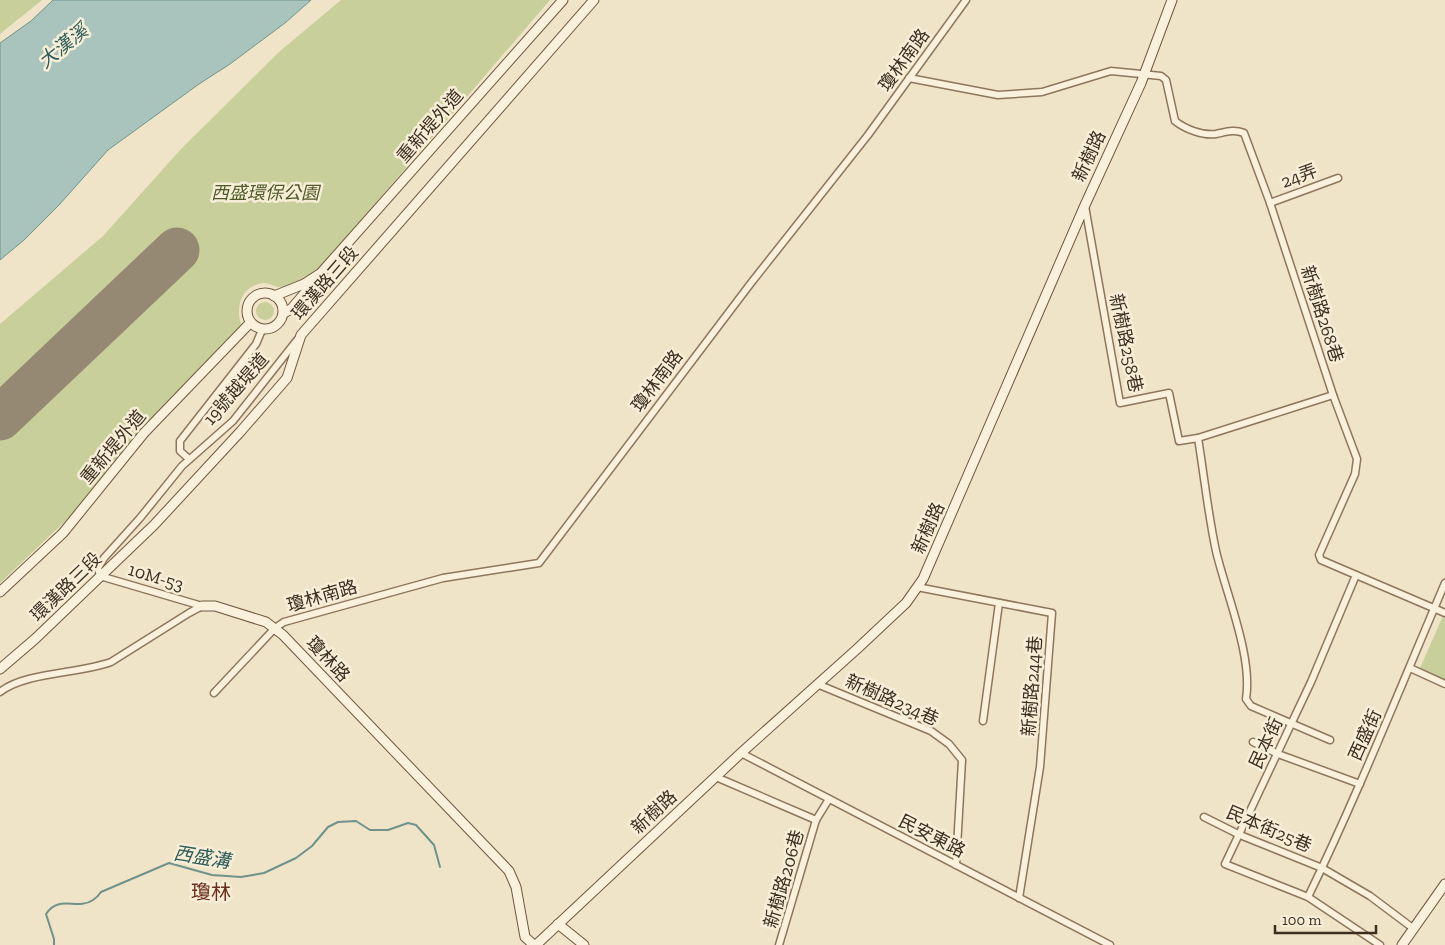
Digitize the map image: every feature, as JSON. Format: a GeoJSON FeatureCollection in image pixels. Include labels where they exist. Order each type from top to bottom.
{"type":"FeatureCollection","features":[{"type":"Feature","properties":{"kind":"street","name":"重新堤外道"},"geometry":{"type":"LineString","coordinates":[[262,330],[276,326],[284,314],[316,282],[321,273],[563,0]]}},
{"type":"Feature","properties":{"kind":"street","name":"環漢路三段"},"geometry":{"type":"LineString","coordinates":[[0,669],[36,638],[154,525],[242,431],[287,378],[301,335],[594,0]]}},
{"type":"Feature","properties":{"kind":"street","name":"瓊林南路"},"geometry":{"type":"LineString","coordinates":[[275,628],[284,622],[443,578],[539,563],[670,388],[868,135],[966,0]]}},
{"type":"Feature","properties":{"kind":"street","name":"新樹路"},"geometry":{"type":"LineString","coordinates":[[535,945],[740,753],[857,650],[906,603],[923,579],[1085,205],[1145,73],[1172,0]]}},
{"type":"Feature","properties":{"kind":"street"},"geometry":{"type":"LineString","coordinates":[[909,78],[998,95],[1042,92],[1111,71],[1145,73]]}},
{"type":"Feature","properties":{"kind":"street","name":"新樹路268巷"},"geometry":{"type":"LineString","coordinates":[[1145,73],[1161,76],[1166,80],[1175,121],[1181,126],[1213,134],[1237,130],[1244,133],[1270,203],[1333,395],[1357,459],[1355,474],[1319,556],[1321,560],[1356,574]]}},
{"type":"Feature","properties":{"kind":"street","name":"24弄"},"geometry":{"type":"LineString","coordinates":[[1270,203],[1338,178]]}},
{"type":"Feature","properties":{"kind":"street","name":"新樹路258巷"},"geometry":{"type":"LineString","coordinates":[[1085,205],[1120,403],[1170,393],[1179,441],[1198,438]]}},
{"type":"Feature","properties":{"kind":"street","name":"重新堤外道"},"geometry":{"type":"LineString","coordinates":[[0,592],[63,533],[144,433],[250,323],[246,309],[253,297],[267,293],[274,296],[304,284],[321,273]]}},
{"type":"Feature","properties":{"kind":"street"},"geometry":{"type":"LineString","coordinates":[[274,296],[279,300],[284,314]]}},
{"type":"Feature","properties":{"kind":"street"},"geometry":{"type":"LineString","coordinates":[[250,323],[262,330]]}},
{"type":"Feature","properties":{"kind":"street","name":"19號越堤道"},"geometry":{"type":"LineString","coordinates":[[189,460],[180,451],[180,441],[256,344],[262,330]]}},
{"type":"Feature","properties":{"kind":"street","name":"19號越堤道"},"geometry":{"type":"LineString","coordinates":[[100,576],[98,568],[104,558],[189,460],[233,422],[301,335]]}},
{"type":"Feature","properties":{"kind":"street"},"geometry":{"type":"LineString","coordinates":[[1330,740],[1250,706],[1246,699],[1248,690],[1243,648],[1216,550],[1198,438],[1333,395]]}},
{"type":"Feature","properties":{"kind":"street"},"geometry":{"type":"LineString","coordinates":[[1356,574],[1445,613]]}},
{"type":"Feature","properties":{"kind":"street","name":"民本街"},"geometry":{"type":"LineString","coordinates":[[1308,897],[1226,864],[1278,754],[1356,574]]}},
{"type":"Feature","properties":{"kind":"street","name":"10M-53"},"geometry":{"type":"LineString","coordinates":[[100,576],[202,606]]}},
{"type":"Feature","properties":{"kind":"street","name":"西盛街"},"geometry":{"type":"LineString","coordinates":[[1308,897],[1360,784],[1445,583]]}},
{"type":"Feature","properties":{"kind":"street","name":"新樹路244巷"},"geometry":{"type":"LineString","coordinates":[[917,587],[1052,613],[1040,767],[1019,898]]}},
{"type":"Feature","properties":{"kind":"street"},"geometry":{"type":"LineString","coordinates":[[983,721],[999,602]]}},
{"type":"Feature","properties":{"kind":"street"},"geometry":{"type":"LineString","coordinates":[[0,692],[17,681],[97,667],[111,662],[202,606]]}},
{"type":"Feature","properties":{"kind":"street","name":"瓊林路"},"geometry":{"type":"LineString","coordinates":[[202,606],[215,606],[266,622],[275,628],[509,871],[516,887],[525,937],[535,945]]}},
{"type":"Feature","properties":{"kind":"street"},"geometry":{"type":"LineString","coordinates":[[214,693],[275,628]]}},
{"type":"Feature","properties":{"kind":"street"},"geometry":{"type":"LineString","coordinates":[[1410,668],[1445,684]]}},
{"type":"Feature","properties":{"kind":"street","name":"新樹路234巷"},"geometry":{"type":"LineString","coordinates":[[817,684],[931,731],[948,744],[962,760],[956,865]]}},
{"type":"Feature","properties":{"kind":"street"},"geometry":{"type":"LineString","coordinates":[[1253,742],[1278,754],[1360,784]]}},
{"type":"Feature","properties":{"kind":"street","name":"民安東路"},"geometry":{"type":"LineString","coordinates":[[740,753],[1110,945]]}},
{"type":"Feature","properties":{"kind":"street","name":"新樹路206巷"},"geometry":{"type":"LineString","coordinates":[[716,777],[816,820]]}},
{"type":"Feature","properties":{"kind":"street","name":"新樹路206巷"},"geometry":{"type":"LineString","coordinates":[[779,945],[816,820],[829,799]]}},
{"type":"Feature","properties":{"kind":"street","name":"民本街25巷"},"geometry":{"type":"LineString","coordinates":[[1204,817],[1240,835],[1322,868],[1370,896],[1414,929]]}},
{"type":"Feature","properties":{"kind":"street"},"geometry":{"type":"LineString","coordinates":[[1402,945],[1445,884]]}},
{"type":"Feature","properties":{"kind":"street"},"geometry":{"type":"LineString","coordinates":[[1308,897],[1380,945]]}},
{"type":"Feature","properties":{"kind":"street"},"geometry":{"type":"LineString","coordinates":[[543,945],[555,927],[584,945]]}},
{"type":"Feature","properties":{"kind":"green space"},"geometry":{"type":"Polygon","coordinates":[[[0,0],[42,0],[0,34],[0,0]]]}},
{"type":"Feature","properties":{"kind":"green space","name":"西盛環保公園"},"geometry":{"type":"Polygon","coordinates":[[[341,0],[550,0],[313,276],[282,287],[264,283],[256,285],[245,292],[239,310],[241,324],[124,448],[115,474],[0,583],[0,324],[103,236],[181,149],[280,51],[341,0]]]}},
{"type":"Feature","properties":{"kind":"green space"},"geometry":{"type":"Polygon","coordinates":[[[261,302],[269,302],[274,307],[272,318],[261,320],[256,315],[256,307],[261,302]]]}},
{"type":"Feature","properties":{"kind":"green space"},"geometry":{"type":"Polygon","coordinates":[[[1443,616],[1445,617],[1445,681],[1420,668],[1443,616]]]}},
{"type":"Feature","properties":{"kind":"water","name":"大漢溪"},"geometry":{"type":"Polygon","coordinates":[[[53,0],[311,0],[285,23],[230,64],[199,84],[108,150],[59,205],[24,240],[0,260],[0,43],[31,21],[53,0]]]}},
{"type":"Feature","properties":{"kind":"waterway","name":"西盛溝"},"geometry":{"type":"LineString","coordinates":[[54,945],[46,914],[57,905],[87,903],[101,892],[169,863],[212,875],[241,877],[264,873],[296,858],[312,846],[328,827],[338,822],[356,821],[370,830],[388,830],[408,823],[416,825],[434,845],[440,867]]}},
{"type":"Feature","properties":{"kind":"runway"},"geometry":{"type":"LineString","coordinates":[[0,418],[177,250]]}},
{"type":"Feature","properties":{"kind":"district","name":"瓊林"},"geometry":{"type":"Point","coordinates":[211,892]}}]}
